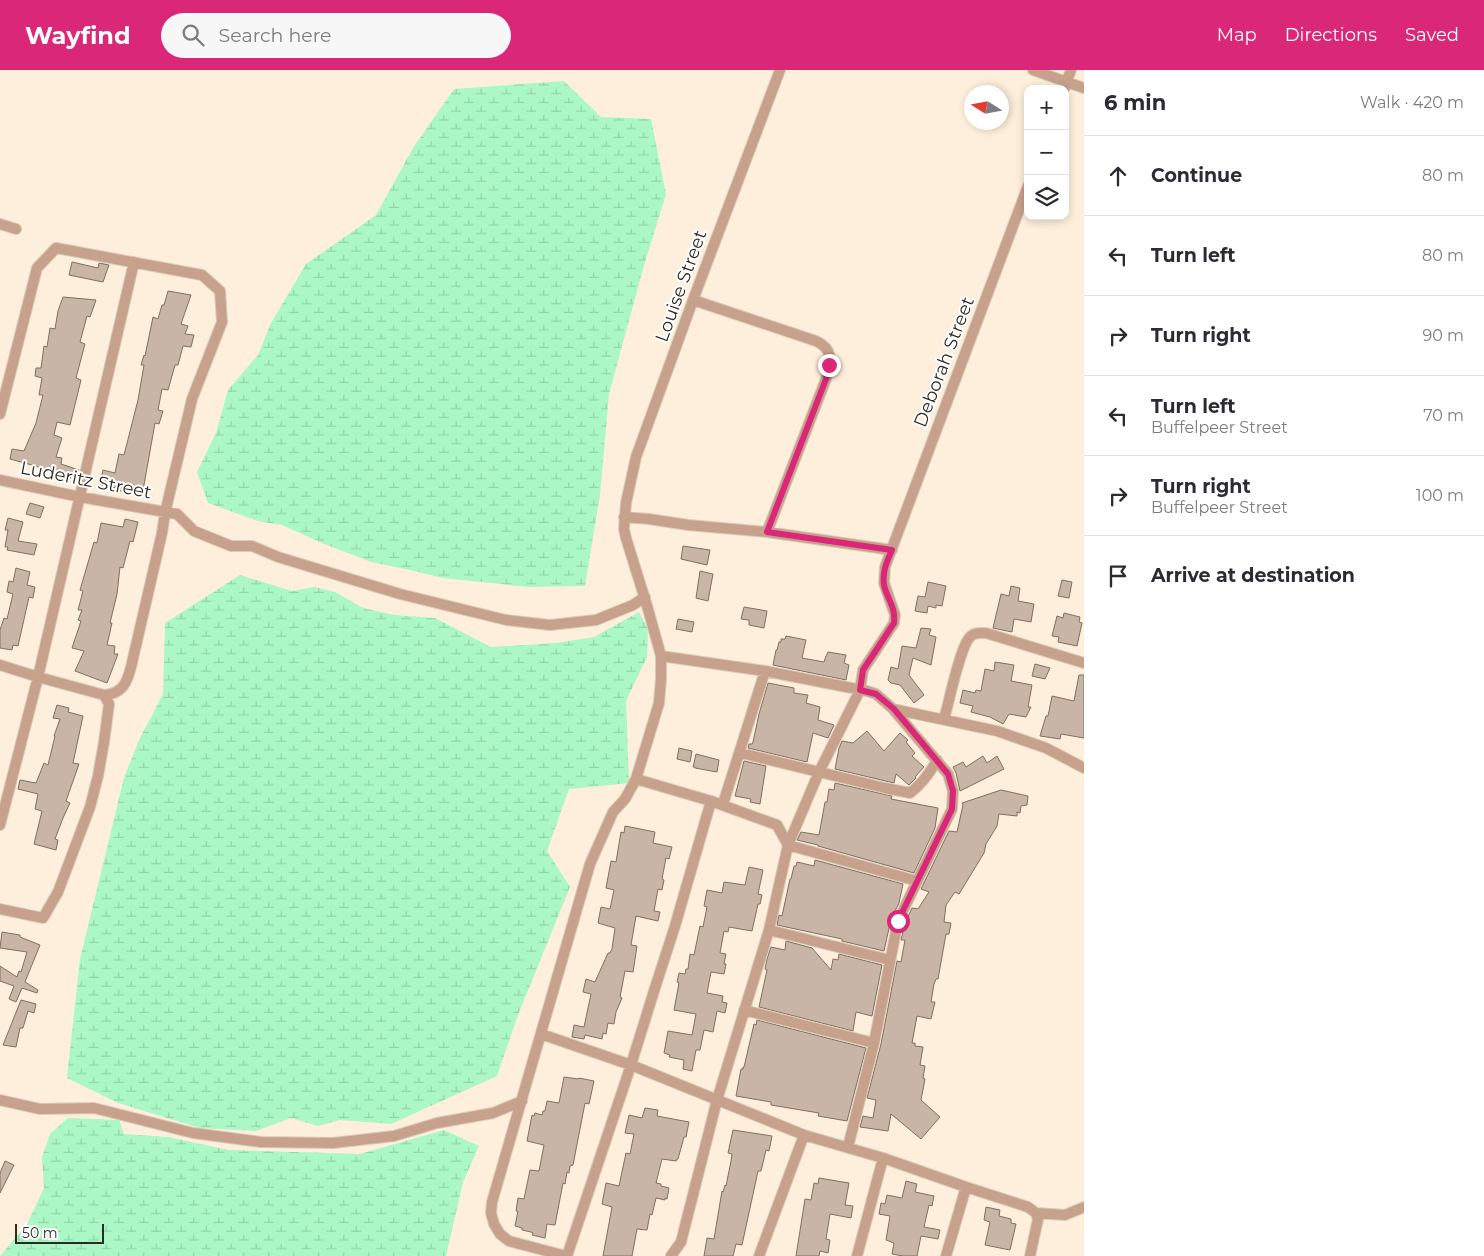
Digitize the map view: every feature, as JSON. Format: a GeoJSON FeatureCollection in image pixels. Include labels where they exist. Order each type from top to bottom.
{"type":"FeatureCollection","features":[{"type":"Feature","properties":{"kind":"street","name":"Louise Street"},"geometry":{"type":"LineString","coordinates":[[566,1256],[509,1241],[500,1234],[494,1224],[491,1213],[494,1190],[590,864],[613,812],[625,799],[636,778],[659,703],[661,656],[624,529],[626,503],[636,457],[780,70]]}},
{"type":"Feature","properties":{"kind":"street"},"geometry":{"type":"LineString","coordinates":[[1033,70],[1066,85],[1071,70]]}},
{"type":"Feature","properties":{"kind":"street"},"geometry":{"type":"LineString","coordinates":[[1069,86],[1084,88]]}},
{"type":"Feature","properties":{"kind":"street","name":"Deborah Street"},"geometry":{"type":"LineString","coordinates":[[671,1256],[681,1242],[717,1100],[768,930],[788,845],[820,772],[860,690],[863,670],[894,623],[895,615],[885,588],[885,567],[1024,197]]}},
{"type":"Feature","properties":{"kind":"street"},"geometry":{"type":"LineString","coordinates":[[0,224],[16,229]]}},
{"type":"Feature","properties":{"kind":"street"},"geometry":{"type":"LineString","coordinates":[[0,414],[37,268],[56,248],[202,274],[220,291],[222,322],[192,399],[128,678],[124,686],[114,694],[104,695],[0,665]]}},
{"type":"Feature","properties":{"kind":"street"},"geometry":{"type":"LineString","coordinates":[[0,825],[38,677],[134,262]]}},
{"type":"Feature","properties":{"kind":"street"},"geometry":{"type":"LineString","coordinates":[[693,300],[816,341],[829,352],[826,379],[767,532]]}},
{"type":"Feature","properties":{"kind":"street","name":"Luderitz Street"},"geometry":{"type":"LineString","coordinates":[[0,480],[80,498],[177,514],[194,531],[231,546],[252,546],[278,557],[400,594],[506,620],[550,625],[596,620],[633,605],[645,597]]}},
{"type":"Feature","properties":{"kind":"street"},"geometry":{"type":"LineString","coordinates":[[624,516],[688,525],[767,532],[892,550]]}},
{"type":"Feature","properties":{"kind":"street"},"geometry":{"type":"LineString","coordinates":[[944,719],[963,650],[970,636],[978,632],[1084,662]]}},
{"type":"Feature","properties":{"kind":"street"},"geometry":{"type":"LineString","coordinates":[[661,656],[765,671],[876,694],[894,709],[948,774],[953,791],[952,809],[898,921],[874,1043],[848,1147]]}},
{"type":"Feature","properties":{"kind":"street"},"geometry":{"type":"LineString","coordinates":[[723,804],[741,753],[765,671]]}},
{"type":"Feature","properties":{"kind":"street"},"geometry":{"type":"LineString","coordinates":[[0,909],[44,918],[58,892],[90,807],[98,776],[109,704],[104,695]]}},
{"type":"Feature","properties":{"kind":"street"},"geometry":{"type":"LineString","coordinates":[[894,709],[997,731],[1046,748],[1084,768]]}},
{"type":"Feature","properties":{"kind":"street"},"geometry":{"type":"LineString","coordinates":[[741,753],[910,793],[930,773],[937,760]]}},
{"type":"Feature","properties":{"kind":"street"},"geometry":{"type":"LineString","coordinates":[[636,778],[711,800],[777,825],[788,845],[917,881]]}},
{"type":"Feature","properties":{"kind":"street"},"geometry":{"type":"LineString","coordinates":[[566,1256],[632,1065],[711,800]]}},
{"type":"Feature","properties":{"kind":"street"},"geometry":{"type":"LineString","coordinates":[[768,930],[890,960]]}},
{"type":"Feature","properties":{"kind":"street"},"geometry":{"type":"LineString","coordinates":[[744,1010],[874,1043]]}},
{"type":"Feature","properties":{"kind":"street"},"geometry":{"type":"LineString","coordinates":[[541,1034],[632,1065],[804,1135],[883,1158],[1028,1207],[1036,1213],[1065,1215],[1084,1206]]}},
{"type":"Feature","properties":{"kind":"street"},"geometry":{"type":"LineString","coordinates":[[0,1100],[40,1109],[94,1108],[194,1133],[261,1142],[333,1143],[394,1136],[437,1123],[493,1113],[522,1100]]}},
{"type":"Feature","properties":{"kind":"street"},"geometry":{"type":"LineString","coordinates":[[759,1256],[804,1135]]}},
{"type":"Feature","properties":{"kind":"street"},"geometry":{"type":"LineString","coordinates":[[857,1256],[883,1158]]}},
{"type":"Feature","properties":{"kind":"street"},"geometry":{"type":"LineString","coordinates":[[946,1256],[966,1187]]}},
{"type":"Feature","properties":{"kind":"street"},"geometry":{"type":"LineString","coordinates":[[1030,1256],[1038,1224],[1036,1213]]}},
{"type":"Feature","properties":{"kind":"green space"},"geometry":{"type":"Polygon","coordinates":[[[564,81],[601,117],[651,119],[666,194],[643,269],[609,394],[600,495],[585,586],[528,587],[443,578],[371,562],[282,525],[258,521],[208,503],[197,472],[216,433],[228,390],[258,355],[271,323],[306,264],[376,215],[413,148],[454,89],[564,81]]]}},
{"type":"Feature","properties":{"kind":"green space"},"geometry":{"type":"Polygon","coordinates":[[[240,575],[292,591],[314,587],[335,592],[363,608],[394,615],[435,618],[491,647],[557,643],[594,637],[639,612],[648,629],[647,657],[626,701],[629,783],[569,789],[547,851],[570,887],[518,1015],[497,1076],[391,1124],[340,1120],[318,1126],[291,1118],[256,1131],[200,1128],[118,1103],[67,1078],[80,959],[124,778],[139,740],[163,694],[165,623],[240,575]]]}},
{"type":"Feature","properties":{"kind":"green space"},"geometry":{"type":"Polygon","coordinates":[[[68,1118],[119,1120],[124,1134],[168,1137],[229,1150],[360,1154],[444,1130],[479,1146],[463,1182],[446,1256],[0,1256],[27,1224],[44,1188],[42,1157],[50,1134],[68,1118]]]}},
{"type":"Feature","properties":{"kind":"building"},"geometry":{"type":"Polygon","coordinates":[[[72,262],[98,268],[99,263],[109,265],[103,282],[69,275],[72,262]]]}},
{"type":"Feature","properties":{"kind":"building"},"geometry":{"type":"Polygon","coordinates":[[[168,291],[191,295],[181,324],[188,326],[185,334],[194,335],[191,347],[183,346],[168,390],[162,389],[158,410],[163,411],[159,424],[155,423],[142,496],[100,485],[103,470],[115,473],[119,454],[124,455],[138,400],[144,365],[141,365],[145,356],[153,317],[158,319],[168,291]]]}},
{"type":"Feature","properties":{"kind":"building"},"geometry":{"type":"Polygon","coordinates":[[[63,297],[96,300],[90,317],[87,316],[80,342],[85,344],[76,378],[81,380],[70,425],[57,422],[54,435],[62,438],[56,457],[62,458],[61,464],[79,470],[78,475],[71,474],[70,479],[56,476],[58,472],[39,470],[39,467],[10,459],[12,449],[24,451],[36,423],[43,395],[39,395],[42,378],[35,376],[36,368],[41,368],[44,346],[47,347],[50,328],[55,329],[63,297]]]}},
{"type":"Feature","properties":{"kind":"building"},"geometry":{"type":"Polygon","coordinates":[[[30,503],[44,507],[40,518],[26,514],[30,503]]]}},
{"type":"Feature","properties":{"kind":"building"},"geometry":{"type":"Polygon","coordinates":[[[8,518],[23,522],[18,541],[37,544],[34,555],[7,550],[8,547],[5,547],[8,530],[5,530],[8,518]]]}},
{"type":"Feature","properties":{"kind":"building"},"geometry":{"type":"Polygon","coordinates":[[[125,519],[138,522],[133,542],[130,541],[123,568],[120,567],[107,645],[115,646],[114,654],[118,654],[107,683],[75,671],[84,651],[72,648],[81,621],[78,620],[82,610],[78,610],[83,591],[80,590],[94,542],[97,543],[101,523],[123,527],[125,519]]]}},
{"type":"Feature","properties":{"kind":"building"},"geometry":{"type":"Polygon","coordinates":[[[683,546],[710,550],[707,565],[681,559],[683,546]]]}},
{"type":"Feature","properties":{"kind":"building"},"geometry":{"type":"Polygon","coordinates":[[[16,568],[30,572],[27,585],[35,587],[33,598],[29,597],[18,646],[13,645],[12,650],[0,648],[0,630],[4,618],[7,619],[13,594],[7,592],[9,581],[13,582],[16,568]]]}},
{"type":"Feature","properties":{"kind":"building"},"geometry":{"type":"Polygon","coordinates":[[[700,571],[713,574],[708,601],[696,598],[700,571]]]}},
{"type":"Feature","properties":{"kind":"building"},"geometry":{"type":"Polygon","coordinates":[[[1062,580],[1072,582],[1069,598],[1058,596],[1062,580]]]}},
{"type":"Feature","properties":{"kind":"building"},"geometry":{"type":"Polygon","coordinates":[[[928,582],[946,586],[942,606],[936,605],[936,608],[928,606],[927,613],[915,611],[918,596],[925,597],[928,582]]]}},
{"type":"Feature","properties":{"kind":"building"},"geometry":{"type":"Polygon","coordinates":[[[1011,586],[1020,588],[1018,601],[1034,604],[1031,622],[1014,619],[1012,632],[993,628],[1001,594],[1009,596],[1011,586]]]}},
{"type":"Feature","properties":{"kind":"building"},"geometry":{"type":"Polygon","coordinates":[[[744,607],[767,611],[764,628],[749,625],[749,620],[741,619],[744,607]]]}},
{"type":"Feature","properties":{"kind":"building"},"geometry":{"type":"Polygon","coordinates":[[[1064,613],[1080,617],[1079,622],[1082,623],[1077,646],[1058,642],[1059,637],[1052,636],[1057,616],[1063,618],[1064,613]]]}},
{"type":"Feature","properties":{"kind":"building"},"geometry":{"type":"Polygon","coordinates":[[[678,619],[694,622],[692,632],[676,629],[678,619]]]}},
{"type":"Feature","properties":{"kind":"building"},"geometry":{"type":"Polygon","coordinates":[[[921,628],[931,629],[929,635],[936,637],[931,665],[913,658],[909,675],[924,695],[914,703],[900,685],[891,683],[888,680],[891,667],[898,669],[902,646],[916,648],[921,628]]]}},
{"type":"Feature","properties":{"kind":"building"},"geometry":{"type":"Polygon","coordinates":[[[786,636],[806,640],[802,658],[824,662],[828,652],[846,655],[844,663],[849,665],[846,680],[773,665],[779,642],[781,642],[781,639],[785,639],[786,636]]]}},
{"type":"Feature","properties":{"kind":"building"},"geometry":{"type":"Polygon","coordinates":[[[995,662],[1014,665],[1011,681],[1032,685],[1028,707],[1031,707],[1026,717],[1009,714],[1003,724],[990,717],[971,712],[973,706],[960,703],[963,690],[975,693],[976,690],[981,691],[985,669],[994,671],[995,662]]]}},
{"type":"Feature","properties":{"kind":"building"},"geometry":{"type":"Polygon","coordinates":[[[1035,664],[1050,668],[1045,679],[1032,676],[1035,664]]]}},
{"type":"Feature","properties":{"kind":"building"},"geometry":{"type":"Polygon","coordinates":[[[1079,675],[1084,675],[1084,738],[1061,734],[1060,739],[1040,736],[1046,716],[1048,716],[1052,696],[1074,701],[1079,675]]]}},
{"type":"Feature","properties":{"kind":"building"},"geometry":{"type":"Polygon","coordinates":[[[768,683],[794,688],[794,693],[808,695],[806,703],[820,707],[818,720],[834,725],[828,738],[813,733],[807,762],[748,748],[749,744],[753,742],[768,683]]]}},
{"type":"Feature","properties":{"kind":"building"},"geometry":{"type":"Polygon","coordinates":[[[57,705],[69,708],[68,712],[83,716],[73,763],[79,764],[66,801],[70,803],[55,839],[58,840],[56,850],[34,844],[42,811],[35,809],[38,794],[18,789],[20,780],[36,783],[44,763],[48,765],[54,736],[60,719],[53,718],[57,705]]]}},
{"type":"Feature","properties":{"kind":"building"},"geometry":{"type":"Polygon","coordinates":[[[867,731],[884,751],[900,733],[908,740],[906,742],[915,753],[912,756],[924,767],[909,785],[896,774],[894,783],[835,769],[842,741],[853,743],[867,731]]]}},
{"type":"Feature","properties":{"kind":"building"},"geometry":{"type":"Polygon","coordinates":[[[679,748],[692,751],[690,762],[677,759],[679,748]]]}},
{"type":"Feature","properties":{"kind":"building"},"geometry":{"type":"Polygon","coordinates":[[[696,754],[719,760],[717,772],[693,767],[696,754]]]}},
{"type":"Feature","properties":{"kind":"building"},"geometry":{"type":"Polygon","coordinates":[[[983,756],[987,763],[997,756],[1004,769],[960,791],[953,767],[963,762],[966,767],[983,756]]]}},
{"type":"Feature","properties":{"kind":"building"},"geometry":{"type":"Polygon","coordinates":[[[744,761],[766,766],[760,804],[750,802],[751,799],[735,796],[744,761]]]}},
{"type":"Feature","properties":{"kind":"building"},"geometry":{"type":"Polygon","coordinates":[[[835,783],[892,796],[891,799],[938,808],[935,828],[914,873],[797,840],[801,832],[819,835],[829,789],[834,790],[835,783]]]}},
{"type":"Feature","properties":{"kind":"building"},"geometry":{"type":"Polygon","coordinates":[[[1001,790],[1028,796],[1027,805],[1021,806],[1020,813],[1017,812],[1017,816],[999,814],[997,826],[986,844],[984,853],[959,894],[955,892],[946,905],[944,922],[951,923],[949,934],[946,934],[938,979],[936,979],[934,984],[931,1002],[935,1002],[931,1019],[917,1016],[912,1043],[915,1043],[915,1046],[923,1047],[920,1065],[925,1066],[923,1078],[925,1079],[921,1100],[940,1117],[921,1139],[891,1114],[888,1131],[860,1127],[863,1116],[873,1118],[876,1100],[867,1098],[881,1044],[897,961],[901,962],[905,940],[901,940],[905,923],[912,908],[918,909],[929,892],[921,889],[949,831],[957,832],[962,803],[1001,790]]]}},
{"type":"Feature","properties":{"kind":"building"},"geometry":{"type":"Polygon","coordinates":[[[625,826],[655,832],[653,843],[672,847],[669,859],[666,858],[662,890],[658,889],[654,911],[660,912],[658,921],[636,916],[631,945],[637,946],[633,972],[625,971],[620,997],[622,998],[616,1012],[614,1024],[608,1023],[606,1034],[603,1033],[602,1039],[585,1035],[584,1039],[572,1037],[574,1025],[584,1027],[591,994],[583,992],[586,979],[595,982],[608,953],[612,949],[615,928],[598,923],[601,907],[610,909],[614,890],[606,888],[611,861],[616,862],[621,832],[624,833],[625,826]]]}},
{"type":"Feature","properties":{"kind":"building"},"geometry":{"type":"Polygon","coordinates":[[[815,860],[903,884],[899,903],[891,919],[884,951],[842,941],[842,939],[777,925],[779,915],[782,916],[794,866],[796,866],[797,862],[814,866],[815,860]]]}},
{"type":"Feature","properties":{"kind":"building"},"geometry":{"type":"Polygon","coordinates":[[[749,867],[763,870],[758,894],[762,895],[752,931],[729,927],[728,932],[724,931],[720,953],[726,954],[724,974],[711,972],[707,993],[723,996],[722,1002],[727,1003],[725,1013],[717,1011],[713,1032],[704,1030],[700,1050],[696,1050],[692,1071],[683,1069],[684,1060],[669,1057],[670,1055],[664,1053],[668,1031],[692,1035],[696,1014],[674,1010],[679,973],[685,974],[686,969],[688,969],[690,954],[694,955],[700,926],[703,927],[707,907],[704,906],[707,890],[722,893],[724,882],[745,885],[749,867]]]}},
{"type":"Feature","properties":{"kind":"building"},"geometry":{"type":"Polygon","coordinates":[[[2,932],[20,935],[20,937],[40,945],[25,982],[38,990],[37,993],[22,988],[16,1002],[9,999],[14,986],[0,981],[0,966],[17,977],[19,971],[21,972],[27,952],[0,948],[2,932]]]}},
{"type":"Feature","properties":{"kind":"building"},"geometry":{"type":"Polygon","coordinates":[[[786,941],[812,948],[831,970],[833,959],[838,960],[839,954],[882,965],[872,1016],[856,1012],[853,1031],[759,1007],[767,970],[765,969],[767,959],[771,947],[785,950],[786,941]]]}},
{"type":"Feature","properties":{"kind":"building"},"geometry":{"type":"Polygon","coordinates":[[[21,1000],[36,1004],[34,1013],[28,1011],[23,1028],[20,1028],[16,1047],[3,1045],[21,1000]]]}},
{"type":"Feature","properties":{"kind":"building"},"geometry":{"type":"Polygon","coordinates":[[[757,1020],[866,1048],[847,1121],[818,1116],[819,1113],[771,1105],[771,1102],[736,1096],[741,1069],[744,1067],[754,1024],[756,1025],[757,1020]]]}},
{"type":"Feature","properties":{"kind":"building"},"geometry":{"type":"Polygon","coordinates":[[[564,1077],[594,1081],[589,1104],[585,1103],[573,1165],[570,1166],[569,1173],[567,1172],[565,1184],[563,1183],[555,1225],[547,1224],[545,1238],[532,1235],[533,1233],[515,1226],[518,1211],[516,1211],[518,1198],[524,1199],[530,1170],[539,1171],[544,1145],[527,1141],[532,1115],[534,1116],[535,1113],[542,1115],[547,1101],[559,1103],[564,1077]]]}},
{"type":"Feature","properties":{"kind":"building"},"geometry":{"type":"Polygon","coordinates":[[[645,1108],[658,1110],[657,1116],[689,1122],[686,1137],[684,1137],[676,1161],[662,1159],[656,1183],[669,1188],[667,1199],[656,1198],[647,1230],[637,1229],[632,1256],[603,1256],[612,1207],[602,1204],[606,1183],[619,1186],[626,1153],[630,1154],[634,1134],[625,1133],[629,1115],[642,1118],[645,1108]]]}},
{"type":"Feature","properties":{"kind":"building"},"geometry":{"type":"Polygon","coordinates":[[[733,1130],[772,1136],[769,1151],[766,1150],[761,1171],[758,1171],[742,1245],[736,1244],[733,1256],[704,1256],[707,1238],[714,1239],[722,1191],[726,1186],[731,1161],[732,1154],[728,1153],[733,1130]]]}},
{"type":"Feature","properties":{"kind":"building"},"geometry":{"type":"Polygon","coordinates":[[[5,1161],[14,1165],[0,1193],[0,1173],[5,1161]]]}},
{"type":"Feature","properties":{"kind":"building"},"geometry":{"type":"Polygon","coordinates":[[[819,1178],[849,1183],[845,1205],[853,1206],[851,1218],[830,1214],[826,1239],[830,1240],[828,1253],[820,1251],[819,1256],[796,1256],[805,1199],[811,1200],[814,1183],[818,1184],[819,1178]]]}},
{"type":"Feature","properties":{"kind":"building"},"geometry":{"type":"Polygon","coordinates":[[[906,1181],[917,1184],[915,1192],[934,1196],[932,1206],[929,1205],[924,1227],[940,1230],[938,1239],[921,1236],[917,1256],[892,1254],[894,1243],[886,1240],[890,1216],[879,1214],[881,1203],[885,1204],[887,1195],[902,1198],[906,1181]]]}},
{"type":"Feature","properties":{"kind":"building"},"geometry":{"type":"Polygon","coordinates":[[[986,1207],[1000,1210],[999,1216],[1011,1219],[1011,1223],[1016,1224],[1010,1250],[985,1245],[990,1222],[984,1220],[986,1207]]]}},
{"type":"Feature","properties":{"kind":"route"},"geometry":{"type":"LineString","coordinates":[[829,365],[826,379],[767,532],[892,550],[885,567],[884,583],[895,615],[894,623],[863,670],[860,690],[876,694],[894,709],[948,774],[953,791],[952,809],[898,921]]}}]}
